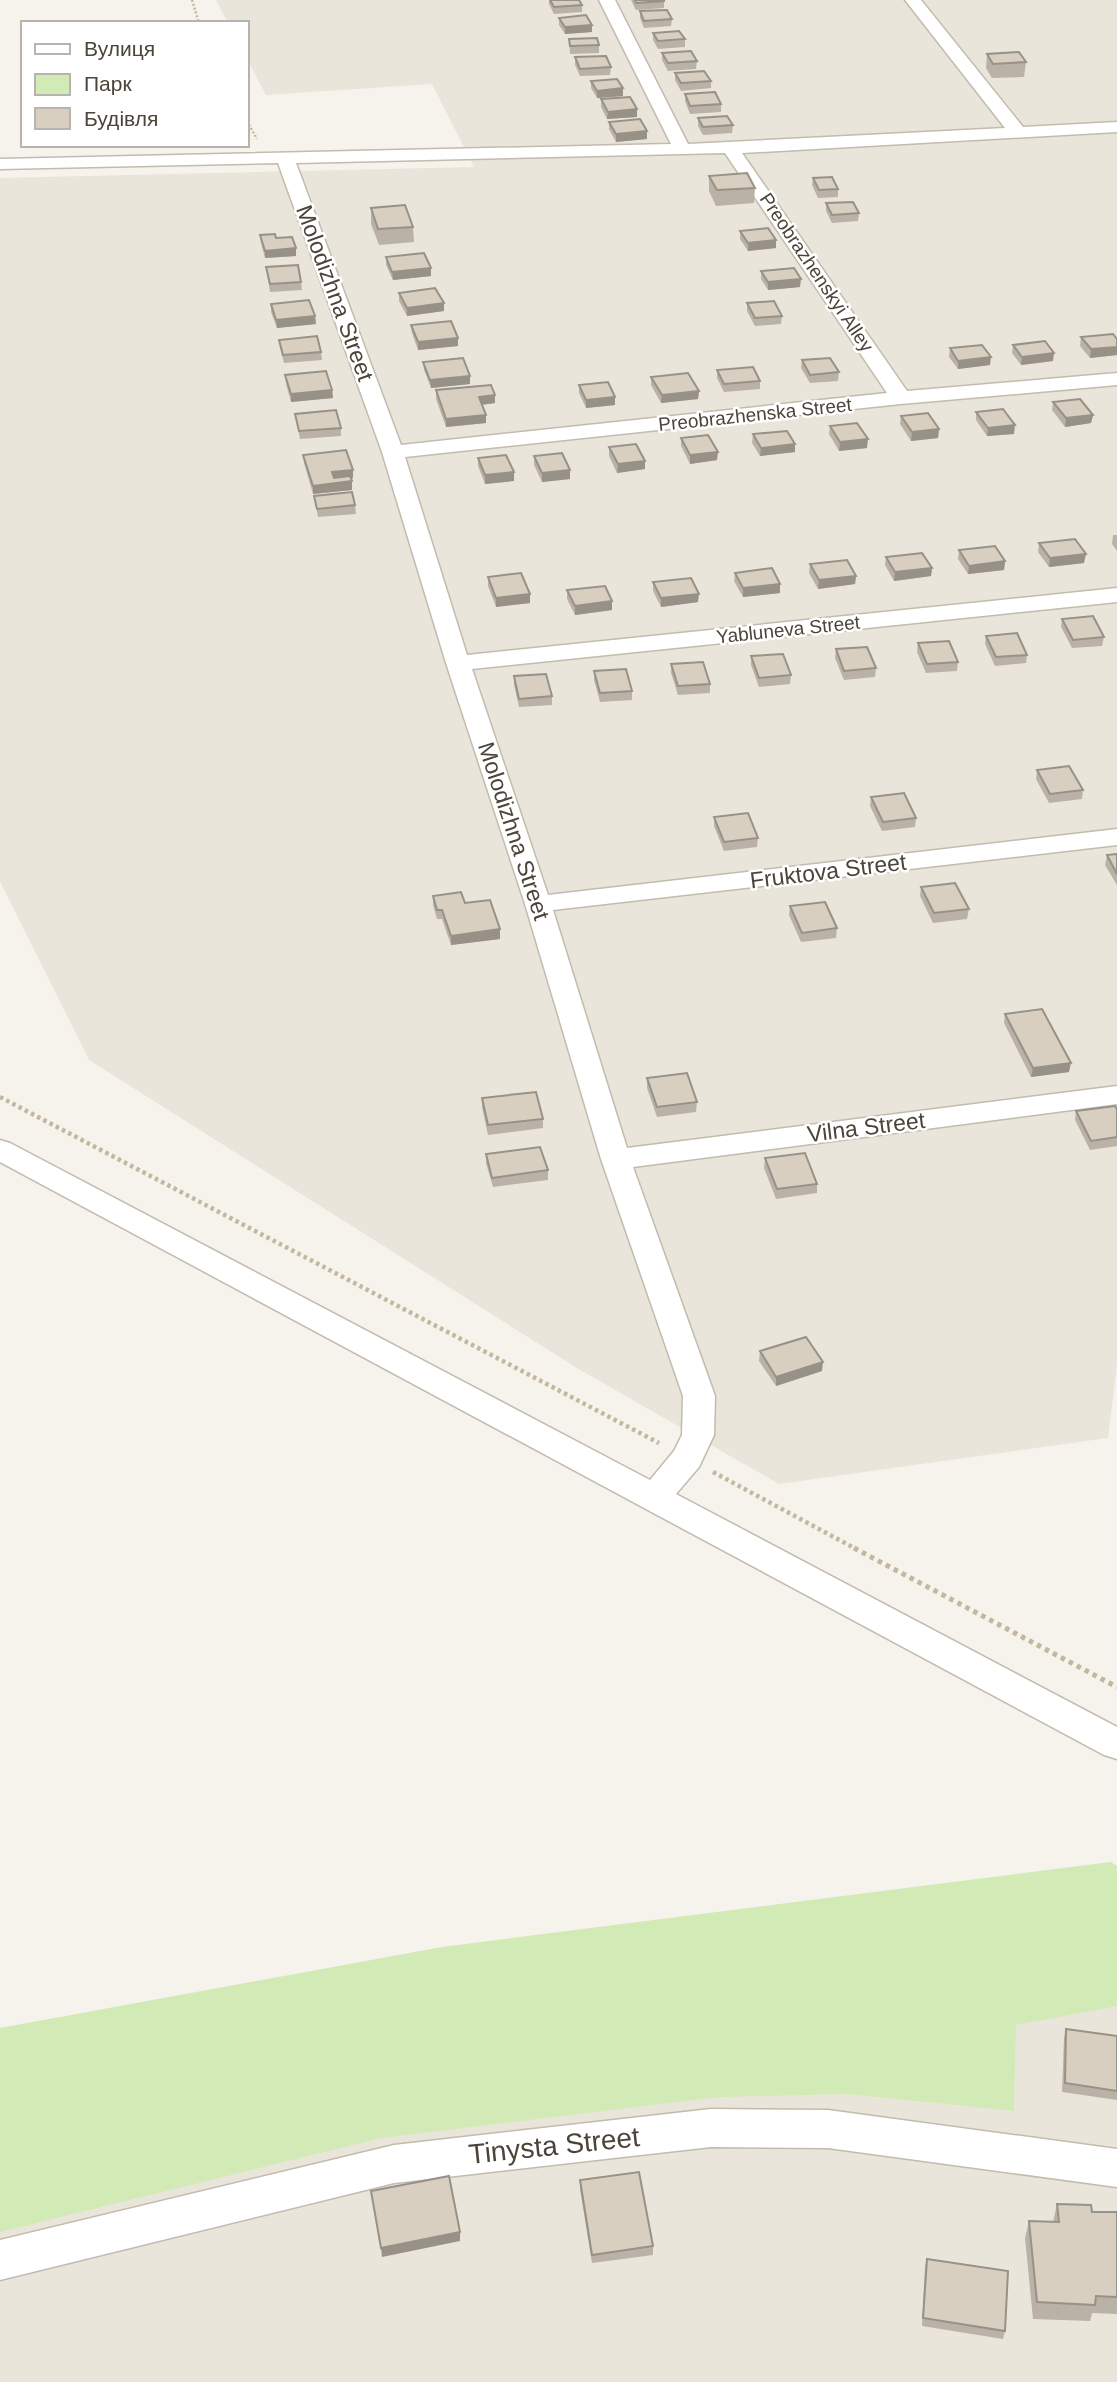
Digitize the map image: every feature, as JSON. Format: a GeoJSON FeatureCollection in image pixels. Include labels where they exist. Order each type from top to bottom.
{"type":"FeatureCollection","features":[{"type":"Feature","properties":{"kind":"street"},"geometry":{"type":"LineString","coordinates":[[607,0],[681,148]]}},
{"type":"Feature","properties":{"kind":"street"},"geometry":{"type":"LineString","coordinates":[[913,0],[981,91],[1018,132]]}},
{"type":"Feature","properties":{"kind":"street"},"geometry":{"type":"LineString","coordinates":[[0,164],[730,148],[1117,127]]}},
{"type":"Feature","properties":{"kind":"street","name":"Preobrazhenskyi Alley"},"geometry":{"type":"LineString","coordinates":[[730,148],[901,398]]}},
{"type":"Feature","properties":{"kind":"street","name":"Molodizhna Street"},"geometry":{"type":"LineString","coordinates":[[285,158],[393,452],[458,663],[538,904],[616,1160],[699,1396],[698,1435],[687,1458],[654,1498]]}},
{"type":"Feature","properties":{"kind":"street","name":"Preobrazhenska Street"},"geometry":{"type":"LineString","coordinates":[[393,452],[901,398],[1117,379]]}},
{"type":"Feature","properties":{"kind":"street","name":"Yabluneva Street"},"geometry":{"type":"LineString","coordinates":[[458,663],[1117,595]]}},
{"type":"Feature","properties":{"kind":"street","name":"Fruktova Street"},"geometry":{"type":"LineString","coordinates":[[538,904],[1117,837]]}},
{"type":"Feature","properties":{"kind":"street","name":"Vilna Street"},"geometry":{"type":"LineString","coordinates":[[616,1160],[1117,1096]]}},
{"type":"Feature","properties":{"kind":"street"},"geometry":{"type":"LineString","coordinates":[[0,1150],[1117,1744]]}},
{"type":"Feature","properties":{"kind":"street","name":"Tinysta Street"},"geometry":{"type":"LineString","coordinates":[[0,2260],[394,2164],[711,2128],[828,2129],[1117,2168]]}},
{"type":"Feature","properties":{"kind":"path"},"geometry":{"type":"LineString","coordinates":[[192,0],[198,21]]}},
{"type":"Feature","properties":{"kind":"path"},"geometry":{"type":"LineString","coordinates":[[0,1097],[412,1311],[1117,1687]]}},
{"type":"Feature","properties":{"kind":"shaded area"},"geometry":{"type":"Polygon","coordinates":[[[216,0],[1117,0],[1117,1365],[1108,1438],[779,1484],[577,1368],[89,1060],[0,881],[0,178],[474,167],[432,84],[266,95],[248,61],[248,21],[227,21],[216,0]]]}},
{"type":"Feature","properties":{"kind":"shaded area"},"geometry":{"type":"Polygon","coordinates":[[[1117,1976],[1117,2382],[0,2382],[0,2186],[1117,1976]]]}},
{"type":"Feature","properties":{"kind":"green space"},"geometry":{"type":"Polygon","coordinates":[[[1111,1862],[1117,1866],[1117,2006],[1016,2025],[1014,2111],[847,2094],[718,2097],[381,2138],[0,2232],[0,2028],[442,1947],[1111,1862]]]}},
{"type":"Feature","properties":{"kind":"building"},"geometry":{"type":"Polygon","coordinates":[[[550,0],[579,0],[582,5],[554,7],[550,0]]]}},
{"type":"Feature","properties":{"kind":"building"},"geometry":{"type":"Polygon","coordinates":[[[635,0],[664,0],[664,1],[636,3],[635,0]]]}},
{"type":"Feature","properties":{"kind":"building"},"geometry":{"type":"Polygon","coordinates":[[[667,10],[672,19],[644,21],[640,11],[667,10]]]}},
{"type":"Feature","properties":{"kind":"building"},"geometry":{"type":"Polygon","coordinates":[[[586,15],[592,25],[565,27],[559,18],[586,15]]]}},
{"type":"Feature","properties":{"kind":"building"},"geometry":{"type":"Polygon","coordinates":[[[679,31],[685,39],[658,41],[653,33],[679,31]]]}},
{"type":"Feature","properties":{"kind":"building"},"geometry":{"type":"Polygon","coordinates":[[[597,38],[599,45],[570,46],[569,39],[597,38]]]}},
{"type":"Feature","properties":{"kind":"building"},"geometry":{"type":"Polygon","coordinates":[[[691,51],[697,61],[668,63],[662,53],[691,51]]]}},
{"type":"Feature","properties":{"kind":"building"},"geometry":{"type":"Polygon","coordinates":[[[1019,52],[1026,62],[993,64],[987,54],[1019,52]]]}},
{"type":"Feature","properties":{"kind":"building"},"geometry":{"type":"Polygon","coordinates":[[[606,56],[611,67],[580,69],[575,57],[606,56]]]}},
{"type":"Feature","properties":{"kind":"building"},"geometry":{"type":"Polygon","coordinates":[[[704,71],[711,81],[681,83],[675,73],[704,71]]]}},
{"type":"Feature","properties":{"kind":"building"},"geometry":{"type":"Polygon","coordinates":[[[617,79],[623,88],[597,91],[591,81],[617,79]]]}},
{"type":"Feature","properties":{"kind":"building"},"geometry":{"type":"Polygon","coordinates":[[[715,92],[721,104],[690,106],[685,94],[715,92]]]}},
{"type":"Feature","properties":{"kind":"building"},"geometry":{"type":"Polygon","coordinates":[[[630,97],[637,109],[608,112],[601,99],[630,97]]]}},
{"type":"Feature","properties":{"kind":"building"},"geometry":{"type":"Polygon","coordinates":[[[727,116],[733,125],[703,127],[698,118],[727,116]]]}},
{"type":"Feature","properties":{"kind":"building"},"geometry":{"type":"Polygon","coordinates":[[[640,119],[647,131],[616,134],[609,122],[640,119]]]}},
{"type":"Feature","properties":{"kind":"building"},"geometry":{"type":"Polygon","coordinates":[[[747,173],[755,188],[717,190],[709,176],[747,173]]]}},
{"type":"Feature","properties":{"kind":"building"},"geometry":{"type":"Polygon","coordinates":[[[832,177],[838,189],[819,190],[813,178],[832,177]]]}},
{"type":"Feature","properties":{"kind":"building"},"geometry":{"type":"Polygon","coordinates":[[[853,202],[859,213],[832,215],[826,203],[853,202]]]}},
{"type":"Feature","properties":{"kind":"building"},"geometry":{"type":"Polygon","coordinates":[[[405,205],[413,227],[378,229],[371,208],[405,205]]]}},
{"type":"Feature","properties":{"kind":"building"},"geometry":{"type":"Polygon","coordinates":[[[768,228],[776,240],[748,243],[740,231],[768,228]]]}},
{"type":"Feature","properties":{"kind":"building"},"geometry":{"type":"Polygon","coordinates":[[[275,234],[276,238],[292,237],[296,248],[265,251],[260,235],[275,234]]]}},
{"type":"Feature","properties":{"kind":"building"},"geometry":{"type":"Polygon","coordinates":[[[424,253],[431,268],[392,272],[386,257],[424,253]]]}},
{"type":"Feature","properties":{"kind":"building"},"geometry":{"type":"Polygon","coordinates":[[[298,265],[301,282],[270,284],[266,267],[298,265]]]}},
{"type":"Feature","properties":{"kind":"building"},"geometry":{"type":"Polygon","coordinates":[[[794,268],[801,279],[768,282],[761,271],[794,268]]]}},
{"type":"Feature","properties":{"kind":"building"},"geometry":{"type":"Polygon","coordinates":[[[435,288],[444,303],[407,308],[399,293],[435,288]]]}},
{"type":"Feature","properties":{"kind":"building"},"geometry":{"type":"Polygon","coordinates":[[[309,300],[315,316],[276,320],[271,304],[309,300]]]}},
{"type":"Feature","properties":{"kind":"building"},"geometry":{"type":"Polygon","coordinates":[[[774,301],[782,316],[755,318],[747,303],[774,301]]]}},
{"type":"Feature","properties":{"kind":"building"},"geometry":{"type":"Polygon","coordinates":[[[451,321],[458,338],[418,342],[411,325],[451,321]]]}},
{"type":"Feature","properties":{"kind":"building"},"geometry":{"type":"Polygon","coordinates":[[[1113,334],[1117,339],[1117,347],[1091,349],[1081,337],[1113,334]]]}},
{"type":"Feature","properties":{"kind":"building"},"geometry":{"type":"Polygon","coordinates":[[[317,336],[321,352],[283,355],[279,340],[317,336]]]}},
{"type":"Feature","properties":{"kind":"building"},"geometry":{"type":"Polygon","coordinates":[[[1045,341],[1054,353],[1022,357],[1013,345],[1045,341]]]}},
{"type":"Feature","properties":{"kind":"building"},"geometry":{"type":"Polygon","coordinates":[[[982,345],[991,357],[958,361],[950,348],[982,345]]]}},
{"type":"Feature","properties":{"kind":"building"},"geometry":{"type":"Polygon","coordinates":[[[463,358],[470,376],[430,380],[423,362],[463,358]]]}},
{"type":"Feature","properties":{"kind":"building"},"geometry":{"type":"Polygon","coordinates":[[[830,358],[839,372],[810,375],[802,360],[830,358]]]}},
{"type":"Feature","properties":{"kind":"building"},"geometry":{"type":"Polygon","coordinates":[[[753,367],[760,381],[724,384],[717,370],[753,367]]]}},
{"type":"Feature","properties":{"kind":"building"},"geometry":{"type":"Polygon","coordinates":[[[326,371],[332,390],[291,394],[285,375],[326,371]]]}},
{"type":"Feature","properties":{"kind":"building"},"geometry":{"type":"Polygon","coordinates":[[[688,373],[699,391],[662,395],[651,377],[688,373]]]}},
{"type":"Feature","properties":{"kind":"building"},"geometry":{"type":"Polygon","coordinates":[[[608,382],[615,397],[586,400],[579,385],[608,382]]]}},
{"type":"Feature","properties":{"kind":"building"},"geometry":{"type":"Polygon","coordinates":[[[491,385],[495,395],[479,397],[486,415],[446,419],[436,390],[491,385]]]}},
{"type":"Feature","properties":{"kind":"building"},"geometry":{"type":"Polygon","coordinates":[[[1080,399],[1093,415],[1066,418],[1053,402],[1080,399]]]}},
{"type":"Feature","properties":{"kind":"building"},"geometry":{"type":"Polygon","coordinates":[[[1003,409],[1015,425],[988,428],[976,412],[1003,409]]]}},
{"type":"Feature","properties":{"kind":"building"},"geometry":{"type":"Polygon","coordinates":[[[336,410],[341,428],[299,431],[295,414],[336,410]]]}},
{"type":"Feature","properties":{"kind":"building"},"geometry":{"type":"Polygon","coordinates":[[[928,413],[939,429],[912,432],[901,416],[928,413]]]}},
{"type":"Feature","properties":{"kind":"building"},"geometry":{"type":"Polygon","coordinates":[[[857,423],[868,439],[840,442],[830,426],[857,423]]]}},
{"type":"Feature","properties":{"kind":"building"},"geometry":{"type":"Polygon","coordinates":[[[787,431],[795,444],[761,448],[753,434],[787,431]]]}},
{"type":"Feature","properties":{"kind":"building"},"geometry":{"type":"Polygon","coordinates":[[[708,435],[718,452],[690,455],[681,438],[708,435]]]}},
{"type":"Feature","properties":{"kind":"building"},"geometry":{"type":"Polygon","coordinates":[[[636,444],[645,461],[618,464],[609,447],[636,444]]]}},
{"type":"Feature","properties":{"kind":"building"},"geometry":{"type":"Polygon","coordinates":[[[346,450],[353,470],[332,472],[334,478],[350,476],[352,481],[313,486],[303,455],[346,450]]]}},
{"type":"Feature","properties":{"kind":"building"},"geometry":{"type":"Polygon","coordinates":[[[562,453],[570,470],[542,473],[534,456],[562,453]]]}},
{"type":"Feature","properties":{"kind":"building"},"geometry":{"type":"Polygon","coordinates":[[[506,455],[514,472],[485,475],[478,458],[506,455]]]}},
{"type":"Feature","properties":{"kind":"building"},"geometry":{"type":"Polygon","coordinates":[[[352,492],[355,505],[317,509],[314,496],[352,492]]]}},
{"type":"Feature","properties":{"kind":"building"},"geometry":{"type":"Polygon","coordinates":[[[1075,539],[1086,554],[1050,558],[1039,543],[1075,539]]]}},
{"type":"Feature","properties":{"kind":"building"},"geometry":{"type":"Polygon","coordinates":[[[995,546],[1005,561],[969,566],[959,550],[995,546]]]}},
{"type":"Feature","properties":{"kind":"building"},"geometry":{"type":"Polygon","coordinates":[[[922,553],[932,568],[895,572],[886,557],[922,553]]]}},
{"type":"Feature","properties":{"kind":"building"},"geometry":{"type":"Polygon","coordinates":[[[847,560],[856,576],[819,580],[810,564],[847,560]]]}},
{"type":"Feature","properties":{"kind":"building"},"geometry":{"type":"Polygon","coordinates":[[[772,568],[780,584],[743,588],[735,573],[772,568]]]}},
{"type":"Feature","properties":{"kind":"building"},"geometry":{"type":"Polygon","coordinates":[[[521,573],[530,594],[496,598],[488,577],[521,573]]]}},
{"type":"Feature","properties":{"kind":"building"},"geometry":{"type":"Polygon","coordinates":[[[691,578],[699,594],[661,598],[653,582],[691,578]]]}},
{"type":"Feature","properties":{"kind":"building"},"geometry":{"type":"Polygon","coordinates":[[[605,586],[612,601],[575,606],[567,590],[605,586]]]}},
{"type":"Feature","properties":{"kind":"building"},"geometry":{"type":"Polygon","coordinates":[[[1093,616],[1104,637],[1073,640],[1062,619],[1093,616]]]}},
{"type":"Feature","properties":{"kind":"building"},"geometry":{"type":"Polygon","coordinates":[[[1017,633],[1027,655],[996,657],[986,636],[1017,633]]]}},
{"type":"Feature","properties":{"kind":"building"},"geometry":{"type":"Polygon","coordinates":[[[949,641],[958,662],[927,664],[918,643],[949,641]]]}},
{"type":"Feature","properties":{"kind":"building"},"geometry":{"type":"Polygon","coordinates":[[[867,647],[876,668],[844,671],[836,649],[867,647]]]}},
{"type":"Feature","properties":{"kind":"building"},"geometry":{"type":"Polygon","coordinates":[[[783,654],[791,675],[759,678],[751,656],[783,654]]]}},
{"type":"Feature","properties":{"kind":"building"},"geometry":{"type":"Polygon","coordinates":[[[703,662],[710,684],[678,686],[671,664],[703,662]]]}},
{"type":"Feature","properties":{"kind":"building"},"geometry":{"type":"Polygon","coordinates":[[[626,669],[632,691],[600,693],[594,671],[626,669]]]}},
{"type":"Feature","properties":{"kind":"building"},"geometry":{"type":"Polygon","coordinates":[[[546,674],[552,696],[519,699],[514,676],[546,674]]]}},
{"type":"Feature","properties":{"kind":"building"},"geometry":{"type":"Polygon","coordinates":[[[1069,766],[1083,790],[1050,794],[1037,770],[1069,766]]]}},
{"type":"Feature","properties":{"kind":"building"},"geometry":{"type":"Polygon","coordinates":[[[904,793],[916,818],[883,822],[871,797],[904,793]]]}},
{"type":"Feature","properties":{"kind":"building"},"geometry":{"type":"Polygon","coordinates":[[[748,813],[758,838],[724,842],[714,817],[748,813]]]}},
{"type":"Feature","properties":{"kind":"building"},"geometry":{"type":"Polygon","coordinates":[[[1117,854],[1117,874],[1107,855],[1117,854]]]}},
{"type":"Feature","properties":{"kind":"building"},"geometry":{"type":"Polygon","coordinates":[[[955,883],[969,909],[934,913],[921,887],[955,883]]]}},
{"type":"Feature","properties":{"kind":"building"},"geometry":{"type":"Polygon","coordinates":[[[461,892],[465,903],[490,900],[500,929],[451,936],[442,910],[437,910],[433,896],[461,892]]]}},
{"type":"Feature","properties":{"kind":"building"},"geometry":{"type":"Polygon","coordinates":[[[825,902],[837,928],[802,933],[790,906],[825,902]]]}},
{"type":"Feature","properties":{"kind":"building"},"geometry":{"type":"Polygon","coordinates":[[[1042,1009],[1071,1063],[1033,1068],[1005,1014],[1042,1009]]]}},
{"type":"Feature","properties":{"kind":"building"},"geometry":{"type":"Polygon","coordinates":[[[687,1073],[697,1102],[657,1107],[647,1078],[687,1073]]]}},
{"type":"Feature","properties":{"kind":"building"},"geometry":{"type":"Polygon","coordinates":[[[536,1092],[543,1119],[488,1125],[482,1098],[536,1092]]]}},
{"type":"Feature","properties":{"kind":"building"},"geometry":{"type":"Polygon","coordinates":[[[1115,1106],[1117,1137],[1091,1141],[1076,1111],[1115,1106]]]}},
{"type":"Feature","properties":{"kind":"building"},"geometry":{"type":"Polygon","coordinates":[[[540,1147],[548,1170],[492,1178],[486,1154],[540,1147]]]}},
{"type":"Feature","properties":{"kind":"building"},"geometry":{"type":"Polygon","coordinates":[[[805,1153],[817,1184],[777,1189],[765,1158],[805,1153]]]}},
{"type":"Feature","properties":{"kind":"building"},"geometry":{"type":"Polygon","coordinates":[[[806,1337],[823,1362],[776,1377],[760,1351],[806,1337]]]}},
{"type":"Feature","properties":{"kind":"building"},"geometry":{"type":"Polygon","coordinates":[[[1066,2029],[1117,2036],[1117,2091],[1065,2083],[1066,2029]]]}},
{"type":"Feature","properties":{"kind":"building"},"geometry":{"type":"Polygon","coordinates":[[[639,2172],[653,2246],[592,2255],[580,2180],[639,2172]]]}},
{"type":"Feature","properties":{"kind":"building"},"geometry":{"type":"Polygon","coordinates":[[[449,2176],[460,2232],[381,2248],[371,2191],[449,2176]]]}},
{"type":"Feature","properties":{"kind":"building"},"geometry":{"type":"Polygon","coordinates":[[[1057,2204],[1091,2205],[1092,2212],[1117,2212],[1117,2297],[1096,2296],[1095,2305],[1037,2302],[1029,2221],[1059,2222],[1057,2204]]]}},
{"type":"Feature","properties":{"kind":"building"},"geometry":{"type":"Polygon","coordinates":[[[927,2259],[1008,2271],[1005,2331],[923,2318],[927,2259]]]}}]}
